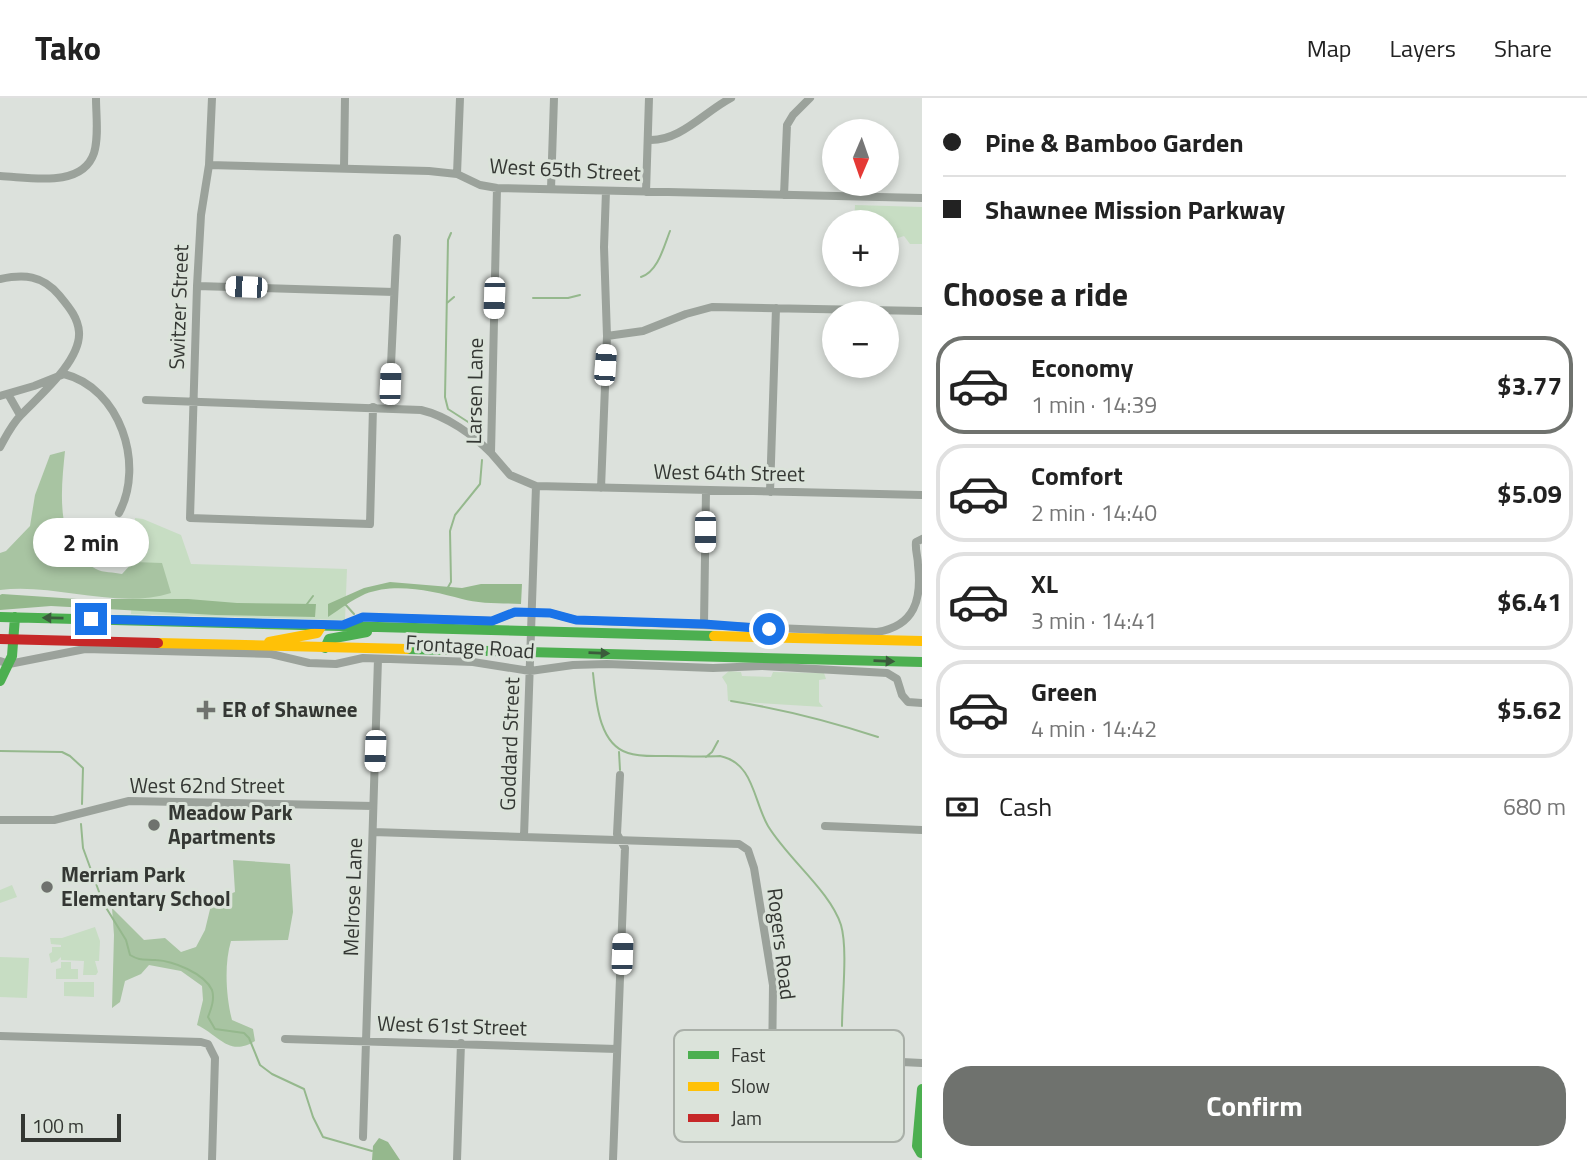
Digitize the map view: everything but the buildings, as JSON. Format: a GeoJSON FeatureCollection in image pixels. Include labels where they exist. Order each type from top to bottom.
{"type":"FeatureCollection","features":[{"type":"Feature","properties":{"kind":"main road"},"geometry":{"type":"LineString","coordinates":[[0,617],[922,641]]}},
{"type":"Feature","properties":{"kind":"main road"},"geometry":{"type":"LineString","coordinates":[[0,681],[14,640],[15,617]]}},
{"type":"Feature","properties":{"kind":"main road"},"geometry":{"type":"LineString","coordinates":[[343,625],[363,617]]}},
{"type":"Feature","properties":{"kind":"main road"},"geometry":{"type":"LineString","coordinates":[[253,646],[293,635],[317,633],[321,625]]}},
{"type":"Feature","properties":{"kind":"main road"},"geometry":{"type":"LineString","coordinates":[[325,648],[329,639],[385,627]]}},
{"type":"Feature","properties":{"kind":"main road"},"geometry":{"type":"LineString","coordinates":[[0,639],[922,662]]}},
{"type":"Feature","properties":{"kind":"main road"},"geometry":{"type":"LineString","coordinates":[[921,1154],[917,1146],[922,1089]]}},
{"type":"Feature","properties":{"kind":"street"},"geometry":{"type":"LineString","coordinates":[[0,176],[66,177],[83,170],[90,162],[95,147],[96,98]]}},
{"type":"Feature","properties":{"kind":"street","name":"Switzer Street"},"geometry":{"type":"LineString","coordinates":[[212,98],[209,165],[201,215],[197,286],[190,518],[370,524],[373,407]]}},
{"type":"Feature","properties":{"kind":"street"},"geometry":{"type":"LineString","coordinates":[[344,168],[345,98]]}},
{"type":"Feature","properties":{"kind":"street"},"geometry":{"type":"LineString","coordinates":[[457,174],[460,98]]}},
{"type":"Feature","properties":{"kind":"street"},"geometry":{"type":"LineString","coordinates":[[551,189],[554,98]]}},
{"type":"Feature","properties":{"kind":"street"},"geometry":{"type":"LineString","coordinates":[[646,192],[649,98]]}},
{"type":"Feature","properties":{"kind":"street"},"geometry":{"type":"LineString","coordinates":[[648,140],[663,140],[673,135],[731,98]]}},
{"type":"Feature","properties":{"kind":"street"},"geometry":{"type":"LineString","coordinates":[[784,195],[787,125],[810,98]]}},
{"type":"Feature","properties":{"kind":"street","name":"West 65th Street"},"geometry":{"type":"LineString","coordinates":[[209,165],[429,171],[457,174],[480,185],[497,188],[922,198]]}},
{"type":"Feature","properties":{"kind":"street","name":"Larsen Lane"},"geometry":{"type":"LineString","coordinates":[[497,188],[491,453],[510,475],[536,486]]}},
{"type":"Feature","properties":{"kind":"street"},"geometry":{"type":"LineString","coordinates":[[601,488],[607,336],[604,247],[606,191]]}},
{"type":"Feature","properties":{"kind":"street"},"geometry":{"type":"LineString","coordinates":[[389,407],[397,237]]}},
{"type":"Feature","properties":{"kind":"street"},"geometry":{"type":"LineString","coordinates":[[0,279],[26,275],[36,277],[54,289],[72,312],[79,333],[78,342],[67,364],[20,415],[0,447]]}},
{"type":"Feature","properties":{"kind":"street"},"geometry":{"type":"LineString","coordinates":[[197,286],[394,292]]}},
{"type":"Feature","properties":{"kind":"street"},"geometry":{"type":"LineString","coordinates":[[607,336],[643,331],[712,307],[922,311]]}},
{"type":"Feature","properties":{"kind":"street"},"geometry":{"type":"LineString","coordinates":[[770,492],[776,308]]}},
{"type":"Feature","properties":{"kind":"street"},"geometry":{"type":"LineString","coordinates":[[20,415],[4,395],[64,374],[92,386],[118,417],[127,453],[127,490],[119,513]]}},
{"type":"Feature","properties":{"kind":"street"},"geometry":{"type":"LineString","coordinates":[[146,400],[421,410],[439,416],[491,453]]}},
{"type":"Feature","properties":{"kind":"street","name":"West 64th Street"},"geometry":{"type":"LineString","coordinates":[[536,486],[922,495]]}},
{"type":"Feature","properties":{"kind":"street","name":"Goddard Street"},"geometry":{"type":"LineString","coordinates":[[524,836],[536,486]]}},
{"type":"Feature","properties":{"kind":"street"},"geometry":{"type":"LineString","coordinates":[[704,624],[706,491]]}},
{"type":"Feature","properties":{"kind":"street","name":"Frontage Road"},"geometry":{"type":"LineString","coordinates":[[363,617],[492,621],[509,613],[550,613],[576,620],[769,629],[870,632],[890,630],[906,621],[915,604],[919,573],[915,551],[916,542],[922,539]]}},
{"type":"Feature","properties":{"kind":"street"},"geometry":{"type":"LineString","coordinates":[[324,664],[325,648]]}},
{"type":"Feature","properties":{"kind":"street","name":"Frontage Road"},"geometry":{"type":"LineString","coordinates":[[5,662],[85,649],[271,654],[299,662],[324,664],[379,659],[485,663],[530,671],[607,664],[713,668],[762,666],[880,672],[897,679],[902,695],[908,702],[922,703]]}},
{"type":"Feature","properties":{"kind":"street","name":"Melrose Lane"},"geometry":{"type":"LineString","coordinates":[[363,1138],[379,659]]}},
{"type":"Feature","properties":{"kind":"street"},"geometry":{"type":"LineString","coordinates":[[613,1160],[625,848],[617,834],[620,775]]}},
{"type":"Feature","properties":{"kind":"street","name":"West 62nd Street"},"geometry":{"type":"LineString","coordinates":[[0,820],[54,820],[129,801],[373,806]]}},
{"type":"Feature","properties":{"kind":"street"},"geometry":{"type":"LineString","coordinates":[[825,825],[922,830]]}},
{"type":"Feature","properties":{"kind":"street"},"geometry":{"type":"LineString","coordinates":[[373,832],[620,839]]}},
{"type":"Feature","properties":{"kind":"street","name":"Rogers Road"},"geometry":{"type":"LineString","coordinates":[[620,839],[731,843],[744,847],[750,855],[754,869],[769,957],[773,985],[772,1030]]}},
{"type":"Feature","properties":{"kind":"street"},"geometry":{"type":"LineString","coordinates":[[0,1035],[208,1044],[215,1058],[212,1160]]}},
{"type":"Feature","properties":{"kind":"street","name":"West 61st Street"},"geometry":{"type":"LineString","coordinates":[[285,1039],[617,1049]]}},
{"type":"Feature","properties":{"kind":"street"},"geometry":{"type":"LineString","coordinates":[[457,1160],[461,1043]]}},
{"type":"Feature","properties":{"kind":"street","name":"Rogers Road"},"geometry":{"type":"LineString","coordinates":[[904,1062],[922,1063]]}},
{"type":"Feature","properties":{"kind":"shaded area"},"geometry":{"type":"Polygon","coordinates":[[[855,205],[922,207],[922,244],[910,244],[904,236],[899,238],[899,210],[855,210],[855,205]]]}},
{"type":"Feature","properties":{"kind":"shaded area"},"geometry":{"type":"Polygon","coordinates":[[[65,451],[63,517],[73,547],[82,559],[105,572],[122,574],[133,562],[162,563],[171,593],[129,599],[43,590],[0,590],[0,553],[6,551],[30,526],[35,495],[50,455],[65,451]]]}},
{"type":"Feature","properties":{"kind":"shaded area"},"geometry":{"type":"Polygon","coordinates":[[[135,518],[181,535],[191,564],[347,569],[345,620],[131,614],[135,518]]]}},
{"type":"Feature","properties":{"kind":"shaded area"},"geometry":{"type":"Polygon","coordinates":[[[390,582],[462,588],[481,584],[522,584],[521,604],[476,602],[401,588],[365,594],[328,617],[328,604],[364,588],[390,582]]]}},
{"type":"Feature","properties":{"kind":"shaded area"},"geometry":{"type":"Polygon","coordinates":[[[2,594],[77,599],[188,599],[316,604],[315,617],[216,615],[51,606],[0,610],[2,594]]]}},
{"type":"Feature","properties":{"kind":"shaded area"},"geometry":{"type":"Polygon","coordinates":[[[729,671],[741,672],[742,676],[771,677],[773,672],[824,673],[826,679],[819,680],[819,702],[823,707],[728,701],[727,685],[722,677],[729,671]]]}},
{"type":"Feature","properties":{"kind":"shaded area"},"geometry":{"type":"Polygon","coordinates":[[[233,860],[290,864],[293,912],[288,940],[231,941],[227,960],[228,1001],[232,1020],[253,1029],[255,1041],[238,1047],[231,1046],[197,1025],[203,1000],[202,986],[181,971],[149,965],[141,974],[125,981],[120,1002],[112,1008],[112,908],[144,940],[165,938],[181,952],[196,947],[205,930],[212,901],[235,892],[233,860]]]}},
{"type":"Feature","properties":{"kind":"shaded area"},"geometry":{"type":"Polygon","coordinates":[[[12,885],[17,897],[0,903],[0,890],[12,885]]]}},
{"type":"Feature","properties":{"kind":"shaded area"},"geometry":{"type":"Polygon","coordinates":[[[95,927],[100,941],[99,961],[95,961],[98,972],[96,975],[83,975],[84,961],[61,960],[61,957],[51,963],[49,954],[52,947],[61,945],[51,944],[50,938],[62,938],[95,927]]]}},
{"type":"Feature","properties":{"kind":"shaded area"},"geometry":{"type":"Polygon","coordinates":[[[0,957],[29,958],[27,998],[0,997],[0,957]]]}},
{"type":"Feature","properties":{"kind":"shaded area"},"geometry":{"type":"Polygon","coordinates":[[[61,962],[71,962],[71,969],[78,969],[78,979],[56,979],[56,969],[61,968],[61,962]]]}},
{"type":"Feature","properties":{"kind":"shaded area"},"geometry":{"type":"Polygon","coordinates":[[[64,982],[94,982],[94,997],[64,996],[64,982]]]}},
{"type":"Feature","properties":{"kind":"shaded area"},"geometry":{"type":"Polygon","coordinates":[[[379,1138],[388,1142],[400,1160],[372,1160],[373,1146],[379,1138]]]}},
{"type":"Feature","properties":{"kind":"waterway"},"geometry":{"type":"LineString","coordinates":[[641,277],[656,264],[670,231]]}},
{"type":"Feature","properties":{"kind":"waterway"},"geometry":{"type":"LineString","coordinates":[[451,233],[448,240],[445,397],[448,409],[479,429]]}},
{"type":"Feature","properties":{"kind":"waterway"},"geometry":{"type":"LineString","coordinates":[[533,298],[568,298],[580,295]]}},
{"type":"Feature","properties":{"kind":"waterway"},"geometry":{"type":"LineString","coordinates":[[447,303],[454,297]]}},
{"type":"Feature","properties":{"kind":"waterway"},"geometry":{"type":"LineString","coordinates":[[447,589],[451,582],[450,531],[455,515],[480,484],[482,460]]}},
{"type":"Feature","properties":{"kind":"waterway"},"geometry":{"type":"LineString","coordinates":[[307,604],[313,596]]}},
{"type":"Feature","properties":{"kind":"waterway"},"geometry":{"type":"LineString","coordinates":[[345,604],[354,614]]}},
{"type":"Feature","properties":{"kind":"waterway"},"geometry":{"type":"LineString","coordinates":[[593,673],[600,719],[610,740],[618,748],[641,756],[720,756],[740,766],[746,774],[768,826],[828,900],[841,925],[844,960],[842,1026]]}},
{"type":"Feature","properties":{"kind":"waterway"},"geometry":{"type":"LineString","coordinates":[[731,701],[805,716],[878,737]]}},
{"type":"Feature","properties":{"kind":"waterway"},"geometry":{"type":"LineString","coordinates":[[706,757],[718,741]]}},
{"type":"Feature","properties":{"kind":"waterway"},"geometry":{"type":"LineString","coordinates":[[0,751],[62,752],[70,756],[83,768],[82,804]]}},
{"type":"Feature","properties":{"kind":"waterway"},"geometry":{"type":"LineString","coordinates":[[619,752],[620,770]]}},
{"type":"Feature","properties":{"kind":"waterway"},"geometry":{"type":"LineString","coordinates":[[81,824],[83,848],[102,900]]}},
{"type":"Feature","properties":{"kind":"waterway"},"geometry":{"type":"LineString","coordinates":[[105,906],[126,940],[130,955],[139,959],[179,965],[208,984],[213,997],[208,1017],[215,1029],[244,1033],[249,1038],[260,1065],[272,1074],[304,1089],[323,1137],[372,1151]]}},
{"type":"Feature","properties":{"kind":"traffic: fast"},"geometry":{"type":"LineString","coordinates":[[0,617],[714,636]]}},
{"type":"Feature","properties":{"kind":"traffic: fast"},"geometry":{"type":"LineString","coordinates":[[0,681],[12,656],[15,617]]}},
{"type":"Feature","properties":{"kind":"traffic: fast"},"geometry":{"type":"LineString","coordinates":[[325,648],[329,639],[367,632]]}},
{"type":"Feature","properties":{"kind":"traffic: fast"},"geometry":{"type":"LineString","coordinates":[[407,649],[922,662]]}},
{"type":"Feature","properties":{"kind":"traffic: fast"},"geometry":{"type":"LineString","coordinates":[[921,1153],[917,1146],[922,1089]]}},
{"type":"Feature","properties":{"kind":"traffic: slow"},"geometry":{"type":"LineString","coordinates":[[269,642],[317,633],[322,625]]}},
{"type":"Feature","properties":{"kind":"traffic: slow"},"geometry":{"type":"LineString","coordinates":[[714,636],[922,641]]}},
{"type":"Feature","properties":{"kind":"traffic: slow"},"geometry":{"type":"LineString","coordinates":[[158,643],[407,649]]}},
{"type":"Feature","properties":{"kind":"traffic: jam"},"geometry":{"type":"LineString","coordinates":[[0,639],[158,643]]}},
{"type":"Feature","properties":{"kind":"place","name":"ER of Shawnee"},"geometry":{"type":"Point","coordinates":[206,710]}},
{"type":"Feature","properties":{"kind":"place","name":"Meadow Park Apartments"},"geometry":{"type":"Point","coordinates":[154,825]}},
{"type":"Feature","properties":{"kind":"place","name":"Merriam Park Elementary School"},"geometry":{"type":"Point","coordinates":[47,887]}},
{"type":"Feature","properties":{"kind":"route"},"geometry":{"type":"LineString","coordinates":[[91,619],[343,625],[363,617],[492,621],[515,612],[550,613],[576,620],[769,629]]}}]}
